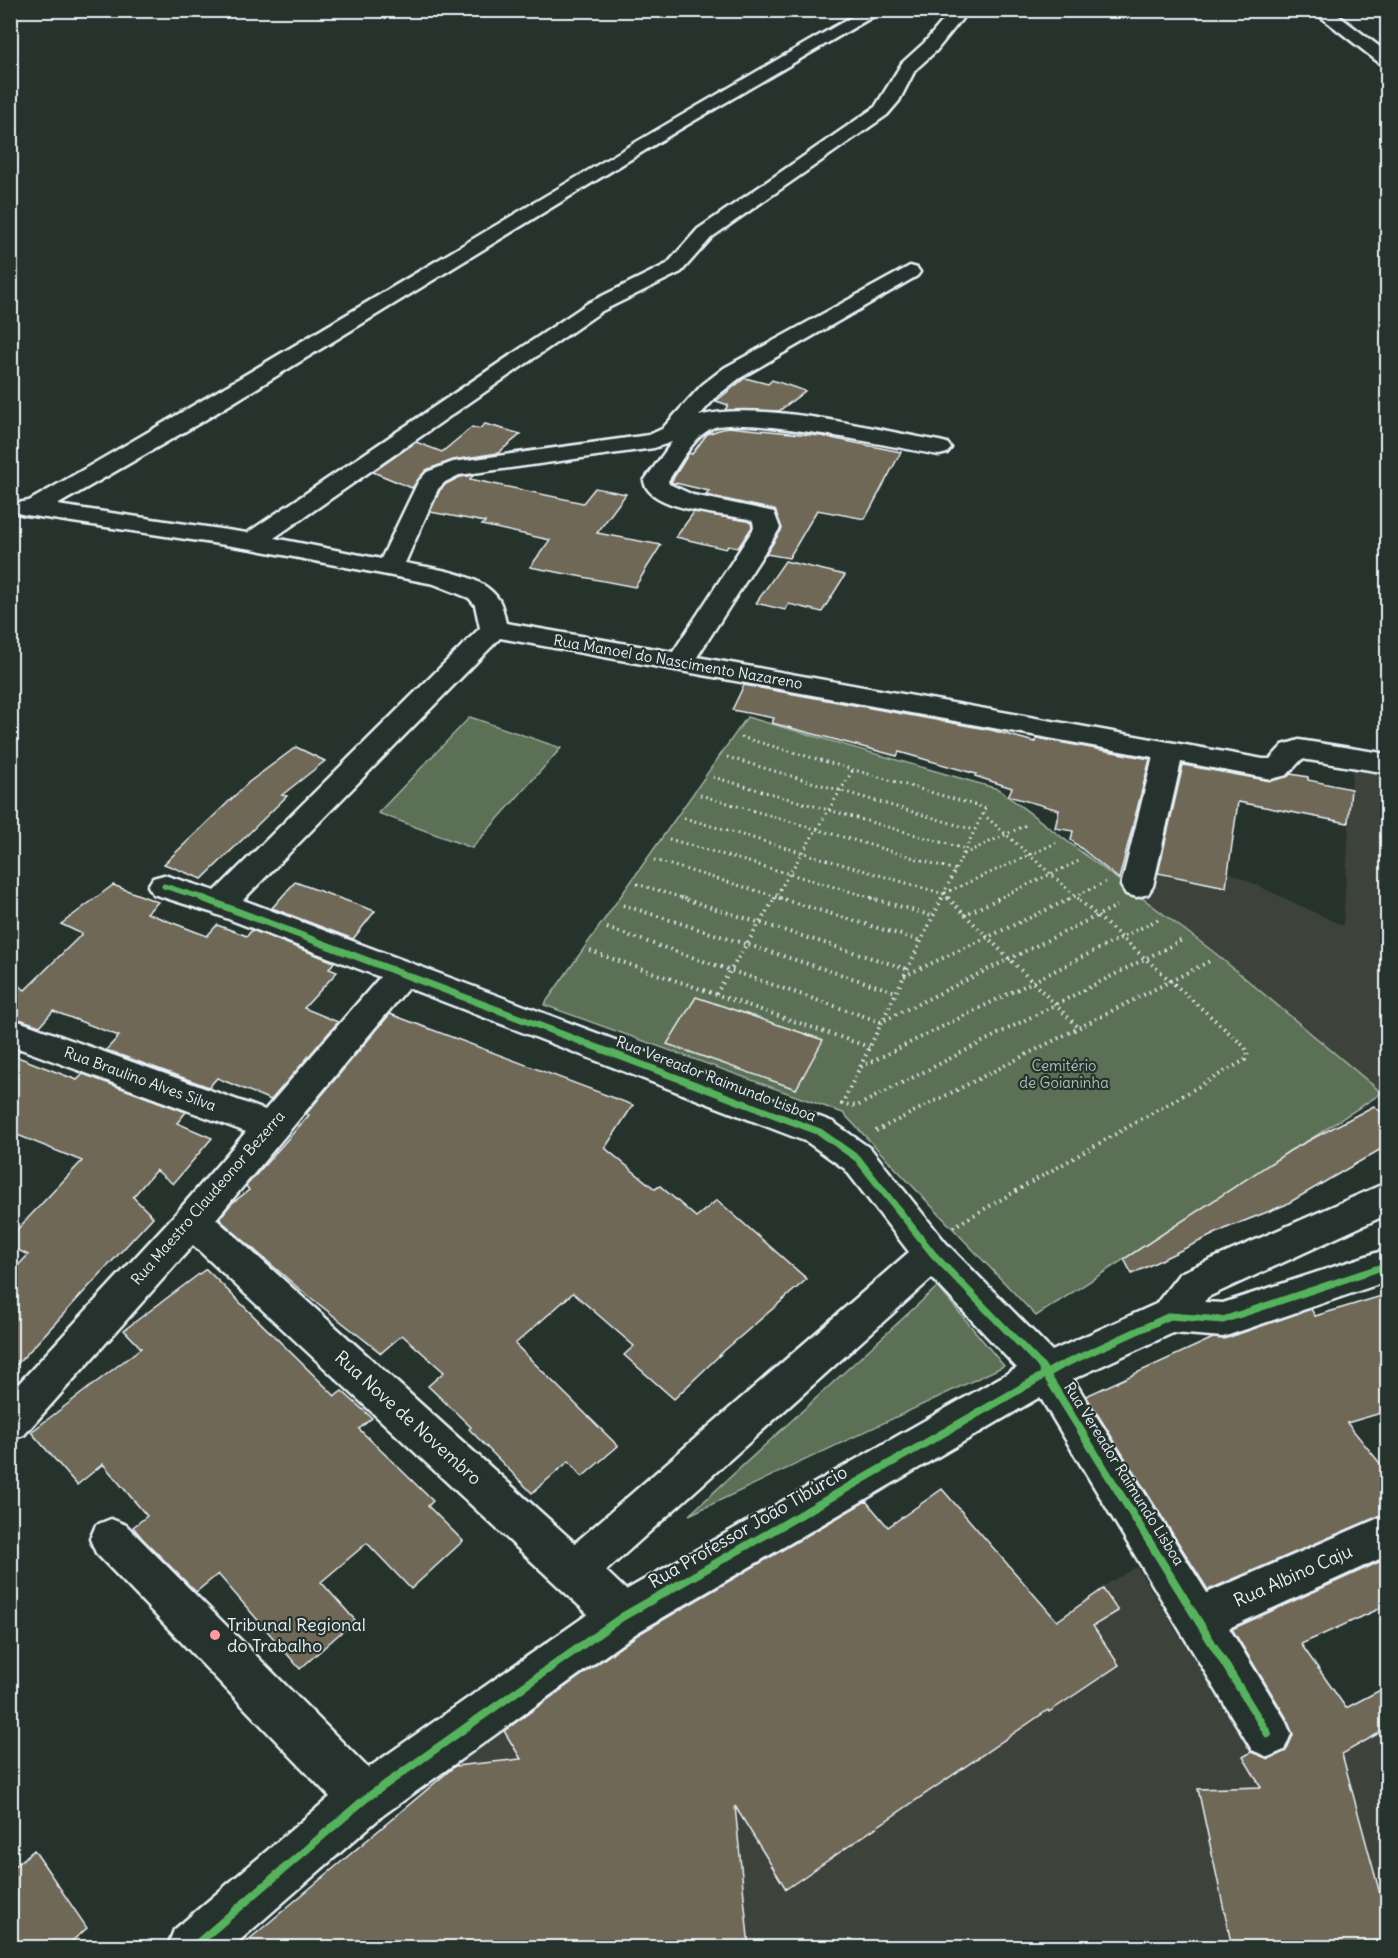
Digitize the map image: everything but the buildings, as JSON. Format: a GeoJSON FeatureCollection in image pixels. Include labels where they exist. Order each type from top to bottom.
{"type":"FeatureCollection","features":[{"type":"Feature","properties":{"kind":"street"},"geometry":{"type":"LineString","coordinates":[[22,507],[195,416],[674,125],[876,10]]}},
{"type":"Feature","properties":{"kind":"street"},"geometry":{"type":"LineString","coordinates":[[252,541],[595,307],[674,268],[705,233],[881,111],[890,101],[908,67],[930,47],[961,10]]}},
{"type":"Feature","properties":{"kind":"street"},"geometry":{"type":"LineString","coordinates":[[1320,10],[1388,61]]}},
{"type":"Feature","properties":{"kind":"street"},"geometry":{"type":"LineString","coordinates":[[390,567],[427,487],[436,477],[453,469],[645,442],[670,434],[710,390],[732,373],[910,272]]}},
{"type":"Feature","properties":{"kind":"street"},"geometry":{"type":"LineString","coordinates":[[680,662],[767,528],[765,517],[757,514],[681,498],[661,491],[657,487],[656,481],[662,472],[702,424],[721,417],[767,421],[939,448]]}},
{"type":"Feature","properties":{"kind":"street"},"geometry":{"type":"LineString","coordinates":[[22,507],[252,541],[390,567],[441,578],[478,592],[488,603],[494,629],[221,904]]}},
{"type":"Feature","properties":{"kind":"street","name":"Rua Manoel do Nascimento Nazareno"},"geometry":{"type":"LineString","coordinates":[[494,629],[1242,765],[1276,770],[1291,751],[1299,749],[1388,764]]}},
{"type":"Feature","properties":{"kind":"street"},"geometry":{"type":"LineString","coordinates":[[1130,895],[1169,751]]}},
{"type":"Feature","properties":{"kind":"street","name":"Rua Vereador Raimundo Lisboa"},"geometry":{"type":"LineString","coordinates":[[164,886],[221,904],[403,972],[820,1132],[858,1159],[933,1254],[1047,1372],[1268,1734]]}},
{"type":"Feature","properties":{"kind":"street","name":"Rua Maestro Claudeonor Bezerra"},"geometry":{"type":"LineString","coordinates":[[10,1422],[192,1221],[270,1126],[403,972]]}},
{"type":"Feature","properties":{"kind":"street","name":"Rua Braulino Alves Silva"},"geometry":{"type":"LineString","coordinates":[[10,1032],[270,1126]]}},
{"type":"Feature","properties":{"kind":"street","name":"Rua Professor João Tibúrcio"},"geometry":{"type":"LineString","coordinates":[[1170,1317],[1194,1285],[1388,1197]]}},
{"type":"Feature","properties":{"kind":"street","name":"Rua Nove de Novembro"},"geometry":{"type":"LineString","coordinates":[[192,1221],[575,1571],[622,1617]]}},
{"type":"Feature","properties":{"kind":"street"},"geometry":{"type":"LineString","coordinates":[[575,1571],[933,1254]]}},
{"type":"Feature","properties":{"kind":"street","name":"Rua Professor João Tibúrcio"},"geometry":{"type":"LineString","coordinates":[[192,1947],[365,1799],[622,1617],[1047,1372],[1170,1317],[1223,1320],[1388,1265]]}},
{"type":"Feature","properties":{"kind":"street","name":"Rua Albino Caju"},"geometry":{"type":"LineString","coordinates":[[1199,1619],[1388,1534]]}},
{"type":"Feature","properties":{"kind":"street"},"geometry":{"type":"LineString","coordinates":[[111,1539],[365,1799]]}},
{"type":"Feature","properties":{"kind":"path"},"geometry":{"type":"LineString","coordinates":[[741,737],[986,807],[842,1104],[856,1106],[1184,939]]}},
{"type":"Feature","properties":{"kind":"path"},"geometry":{"type":"LineString","coordinates":[[727,757],[974,830]]}},
{"type":"Feature","properties":{"kind":"path"},"geometry":{"type":"LineString","coordinates":[[716,994],[853,770]]}},
{"type":"Feature","properties":{"kind":"path"},"geometry":{"type":"LineString","coordinates":[[713,777],[964,852],[1028,824]]}},
{"type":"Feature","properties":{"kind":"path"},"geometry":{"type":"LineString","coordinates":[[700,795],[955,870]]}},
{"type":"Feature","properties":{"kind":"path"},"geometry":{"type":"LineString","coordinates":[[933,1254],[952,1227],[1247,1057],[1248,1050],[982,814]]}},
{"type":"Feature","properties":{"kind":"path"},"geometry":{"type":"LineString","coordinates":[[684,819],[944,894],[1079,1028]]}},
{"type":"Feature","properties":{"kind":"path"},"geometry":{"type":"LineString","coordinates":[[669,839],[933,916]]}},
{"type":"Feature","properties":{"kind":"path"},"geometry":{"type":"LineString","coordinates":[[944,894],[1056,843]]}},
{"type":"Feature","properties":{"kind":"path"},"geometry":{"type":"LineString","coordinates":[[654,860],[921,941]]}},
{"type":"Feature","properties":{"kind":"path"},"geometry":{"type":"LineString","coordinates":[[964,915],[1079,861]]}},
{"type":"Feature","properties":{"kind":"path"},"geometry":{"type":"LineString","coordinates":[[904,976],[1107,882]]}},
{"type":"Feature","properties":{"kind":"path"},"geometry":{"type":"LineString","coordinates":[[637,884],[907,969]]}},
{"type":"Feature","properties":{"kind":"path"},"geometry":{"type":"LineString","coordinates":[[606,928],[882,1022],[1098,916],[1130,895]]}},
{"type":"Feature","properties":{"kind":"path"},"geometry":{"type":"LineString","coordinates":[[623,904],[896,992]]}},
{"type":"Feature","properties":{"kind":"path"},"geometry":{"type":"LineString","coordinates":[[859,1068],[1159,919]]}},
{"type":"Feature","properties":{"kind":"path"},"geometry":{"type":"LineString","coordinates":[[590,951],[870,1047]]}},
{"type":"Feature","properties":{"kind":"path"},"geometry":{"type":"LineString","coordinates":[[865,1137],[1212,960]]}},
{"type":"Feature","properties":{"kind":"shaded area"},"geometry":{"type":"Polygon","coordinates":[[[1353,761],[1387,767],[1387,1098],[1215,953],[1144,901],[1150,871],[1226,887],[1229,872],[1343,926],[1353,761]]]}},
{"type":"Feature","properties":{"kind":"shaded area"},"geometry":{"type":"Polygon","coordinates":[[[1137,1567],[1252,1752],[1285,1735],[1295,1750],[1346,1708],[1377,1692],[1387,1680],[1387,1947],[240,1948],[502,1727],[606,1651],[648,1710],[1033,1638],[1108,1583],[1137,1567]]]}},
{"type":"Feature","properties":{"kind":"green space"},"geometry":{"type":"Polygon","coordinates":[[[470,717],[561,748],[472,848],[378,813],[470,717]]]}},
{"type":"Feature","properties":{"kind":"green space","name":"Cemitério de Goianinha"},"geometry":{"type":"Polygon","coordinates":[[[747,717],[998,789],[1215,953],[1382,1093],[1036,1316],[843,1113],[544,1005],[747,717]]]}},
{"type":"Feature","properties":{"kind":"green space"},"geometry":{"type":"Polygon","coordinates":[[[937,1287],[1004,1366],[689,1515],[937,1287]]]}},
{"type":"Feature","properties":{"kind":"cycle path"},"geometry":{"type":"LineString","coordinates":[[164,886],[221,904],[789,1119],[820,1132],[858,1159],[933,1254],[1047,1372],[1268,1734]]}},
{"type":"Feature","properties":{"kind":"cycle path"},"geometry":{"type":"LineString","coordinates":[[192,1948],[365,1799],[622,1617],[1047,1372],[1170,1316],[1223,1320],[1388,1265]]}},
{"type":"Feature","properties":{"kind":"place","name":"Tribunal Regional do Trabalho"},"geometry":{"type":"Point","coordinates":[215,1635]}}]}
